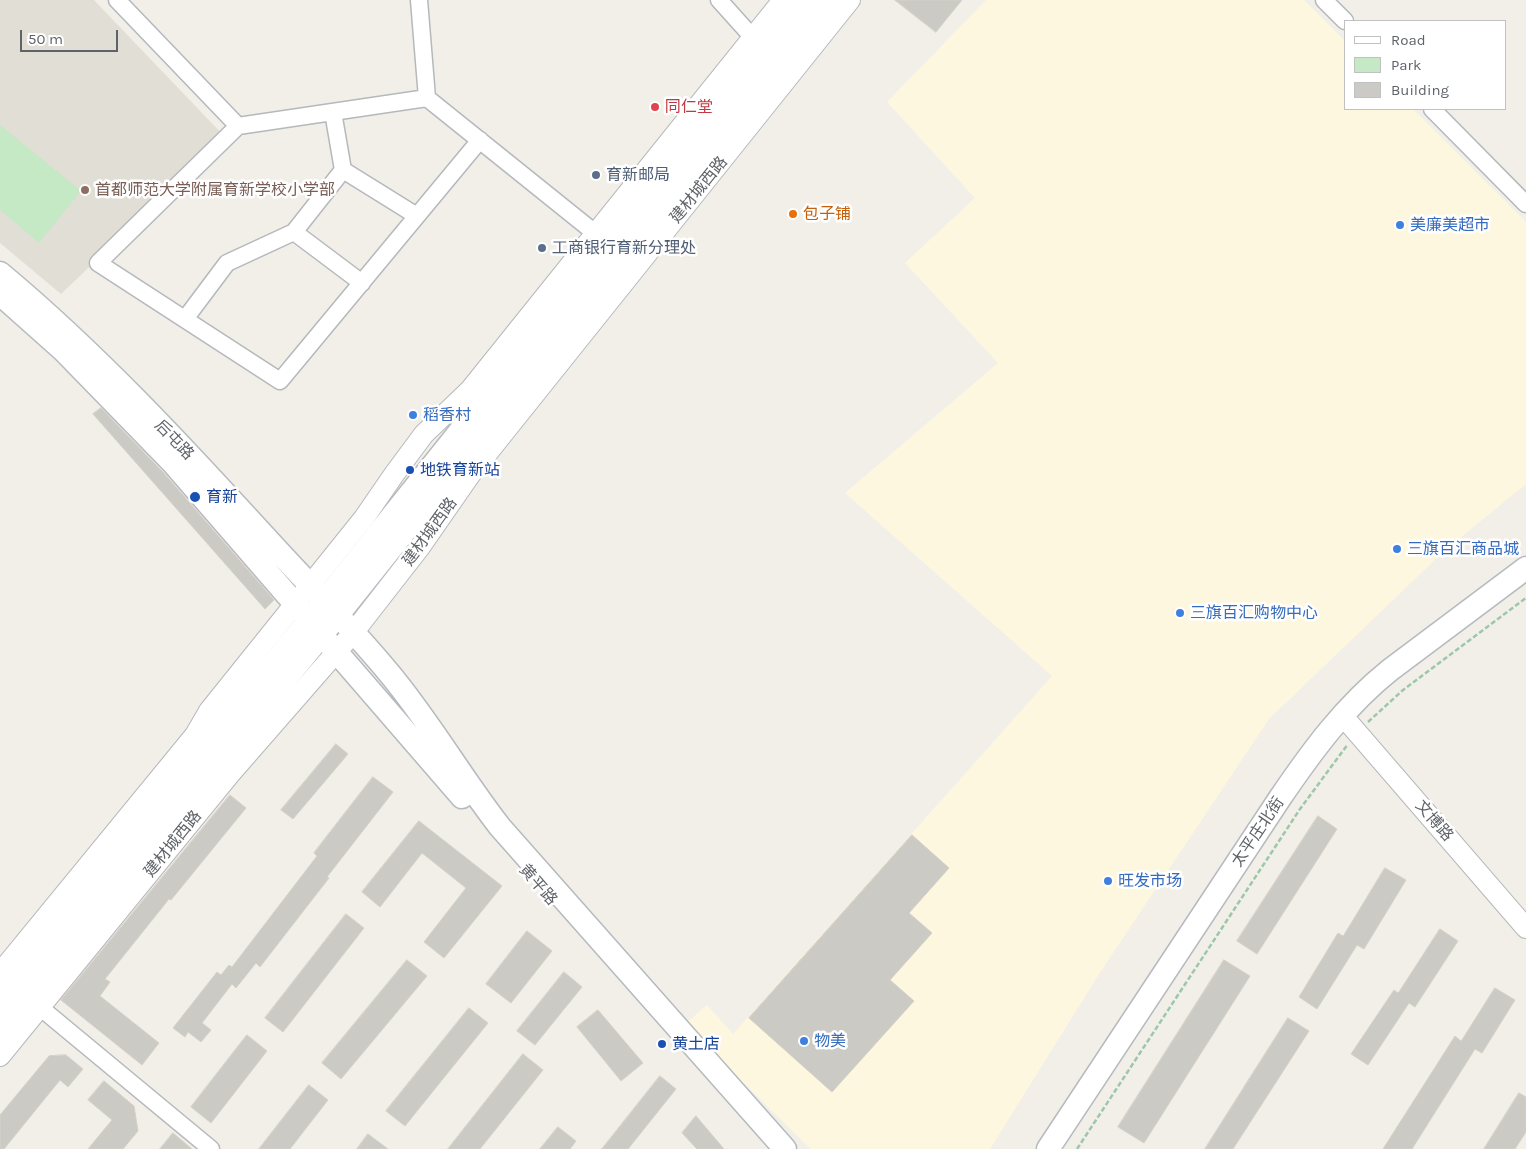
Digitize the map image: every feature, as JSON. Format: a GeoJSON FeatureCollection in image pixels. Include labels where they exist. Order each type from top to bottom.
{"type":"FeatureCollection","features":[{"type":"Feature","properties":{"kind":"main road","name":"建材城西路"},"geometry":{"type":"LineString","coordinates":[[0,1000],[309,620],[805,0]]}},
{"type":"Feature","properties":{"kind":"main road","name":"建材城西路"},"geometry":{"type":"LineString","coordinates":[[324,601],[602,239],[767,48],[829,0]]}},
{"type":"Feature","properties":{"kind":"main road","name":"后屯路"},"geometry":{"type":"LineString","coordinates":[[0,273],[40,306],[117,381],[216,484],[324,601]]}},
{"type":"Feature","properties":{"kind":"main road","name":"后屯路"},"geometry":{"type":"LineString","coordinates":[[0,294],[89,375],[193,486],[309,620]]}},
{"type":"Feature","properties":{"kind":"main road","name":"太平庄北街"},"geometry":{"type":"LineString","coordinates":[[1065,1149],[1371,685],[1526,568]]}},
{"type":"Feature","properties":{"kind":"main road","name":"太平庄北街"},"geometry":{"type":"LineString","coordinates":[[1048,1149],[1280,798],[1312,753],[1347,720],[1526,586]]}},
{"type":"Feature","properties":{"kind":"main road","name":"黄平路"},"geometry":{"type":"LineString","coordinates":[[324,601],[405,693],[474,793],[500,826],[785,1149]]}},
{"type":"Feature","properties":{"kind":"main road","name":"建材城西路"},"geometry":{"type":"LineString","coordinates":[[0,1029],[33,1002],[309,620]]}},
{"type":"Feature","properties":{"kind":"main road","name":"黄平路"},"geometry":{"type":"LineString","coordinates":[[309,620],[767,1149]]}},
{"type":"Feature","properties":{"kind":"street"},"geometry":{"type":"LineString","coordinates":[[118,0],[238,126]]}},
{"type":"Feature","properties":{"kind":"street"},"geometry":{"type":"LineString","coordinates":[[419,0],[427,98]]}},
{"type":"Feature","properties":{"kind":"street"},"geometry":{"type":"LineString","coordinates":[[719,0],[767,48]]}},
{"type":"Feature","properties":{"kind":"street","name":"建材城西路"},"geometry":{"type":"LineString","coordinates":[[767,48],[783,0]]}},
{"type":"Feature","properties":{"kind":"street","name":"建材城西路"},"geometry":{"type":"LineString","coordinates":[[0,1056],[33,1002],[353,633],[420,547],[470,476],[850,0]]}},
{"type":"Feature","properties":{"kind":"street"},"geometry":{"type":"LineString","coordinates":[[1324,0],[1344,20]]}},
{"type":"Feature","properties":{"kind":"street"},"geometry":{"type":"LineString","coordinates":[[480,140],[280,381],[98,263],[238,126],[427,98],[480,140],[602,239]]}},
{"type":"Feature","properties":{"kind":"street"},"geometry":{"type":"LineString","coordinates":[[1433,110],[1526,204]]}},
{"type":"Feature","properties":{"kind":"street"},"geometry":{"type":"LineString","coordinates":[[333,112],[344,170],[417,216]]}},
{"type":"Feature","properties":{"kind":"street"},"geometry":{"type":"LineString","coordinates":[[185,319],[227,263],[294,232],[344,170]]}},
{"type":"Feature","properties":{"kind":"street"},"geometry":{"type":"LineString","coordinates":[[294,232],[362,283]]}},
{"type":"Feature","properties":{"kind":"street","name":"建材城西路"},"geometry":{"type":"LineString","coordinates":[[1,970],[195,735],[209,710],[309,620]]}},
{"type":"Feature","properties":{"kind":"street","name":"文博路"},"geometry":{"type":"LineString","coordinates":[[1347,720],[1526,928]]}},
{"type":"Feature","properties":{"kind":"street"},"geometry":{"type":"LineString","coordinates":[[33,1002],[212,1149]]}},
{"type":"Feature","properties":{"kind":"path"},"geometry":{"type":"LineString","coordinates":[[1393,698],[1526,598]]}},
{"type":"Feature","properties":{"kind":"path"},"geometry":{"type":"LineString","coordinates":[[1076,1149],[1327,770]]}},
{"type":"Feature","properties":{"kind":"shaded area","name":"首都师范大学附属育新学校小学部"},"geometry":{"type":"Polygon","coordinates":[[[0,0],[94,0],[225,137],[61,294],[0,243],[0,0]]]}},
{"type":"Feature","properties":{"kind":"shaded area","name":"三旗百汇购物中心"},"geometry":{"type":"Polygon","coordinates":[[[986,0],[1304,0],[1344,40],[1344,110],[1414,110],[1526,222],[1526,484],[1444,551],[1269,719],[1099,974],[990,1149],[811,1149],[684,1025],[707,1005],[733,1034],[1052,676],[845,493],[998,363],[905,263],[975,198],[887,102],[986,0]]]}},
{"type":"Feature","properties":{"kind":"green space"},"geometry":{"type":"Polygon","coordinates":[[[0,125],[81,191],[39,243],[0,210],[0,125]]]}},
{"type":"Feature","properties":{"kind":"building"},"geometry":{"type":"Polygon","coordinates":[[[895,0],[962,0],[936,32],[895,0]]]}},
{"type":"Feature","properties":{"kind":"building"},"geometry":{"type":"Polygon","coordinates":[[[101,408],[163,472],[274,600],[265,609],[93,414],[101,408]]]}},
{"type":"Feature","properties":{"kind":"building"},"geometry":{"type":"Polygon","coordinates":[[[336,744],[348,754],[293,819],[281,810],[336,744]]]}},
{"type":"Feature","properties":{"kind":"building"},"geometry":{"type":"Polygon","coordinates":[[[373,777],[393,792],[260,967],[256,963],[236,988],[232,984],[202,1023],[211,1030],[201,1042],[188,1032],[185,1037],[173,1028],[217,972],[221,975],[229,965],[232,967],[317,856],[314,853],[373,777]]]}},
{"type":"Feature","properties":{"kind":"building"},"geometry":{"type":"Polygon","coordinates":[[[230,795],[246,808],[171,900],[169,899],[105,979],[110,982],[100,996],[159,1043],[142,1065],[61,1000],[230,795]]]}},
{"type":"Feature","properties":{"kind":"building"},"geometry":{"type":"Polygon","coordinates":[[[1318,816],[1337,829],[1257,954],[1237,941],[1318,816]]]}},
{"type":"Feature","properties":{"kind":"building"},"geometry":{"type":"Polygon","coordinates":[[[419,821],[502,886],[444,958],[424,942],[466,888],[422,853],[380,907],[362,892],[419,821]]]}},
{"type":"Feature","properties":{"kind":"building"},"geometry":{"type":"Polygon","coordinates":[[[912,835],[949,868],[909,913],[932,933],[890,980],[914,1001],[832,1092],[749,1018],[912,835]]]}},
{"type":"Feature","properties":{"kind":"building"},"geometry":{"type":"Polygon","coordinates":[[[1385,868],[1406,880],[1364,949],[1357,945],[1317,1009],[1299,997],[1338,933],[1343,936],[1385,868]]]}},
{"type":"Feature","properties":{"kind":"building"},"geometry":{"type":"Polygon","coordinates":[[[346,914],[364,928],[283,1032],[265,1018],[346,914]]]}},
{"type":"Feature","properties":{"kind":"building"},"geometry":{"type":"Polygon","coordinates":[[[1440,929],[1458,941],[1415,1007],[1409,1003],[1368,1065],[1351,1054],[1394,990],[1398,993],[1440,929]]]}},
{"type":"Feature","properties":{"kind":"building"},"geometry":{"type":"Polygon","coordinates":[[[527,931],[552,951],[511,1003],[486,984],[527,931]]]}},
{"type":"Feature","properties":{"kind":"building"},"geometry":{"type":"Polygon","coordinates":[[[407,960],[427,976],[341,1079],[322,1063],[407,960]]]}},
{"type":"Feature","properties":{"kind":"building"},"geometry":{"type":"Polygon","coordinates":[[[1224,960],[1250,976],[1144,1143],[1118,1127],[1224,960]]]}},
{"type":"Feature","properties":{"kind":"building"},"geometry":{"type":"Polygon","coordinates":[[[564,972],[582,987],[535,1045],[517,1031],[564,972]]]}},
{"type":"Feature","properties":{"kind":"building"},"geometry":{"type":"Polygon","coordinates":[[[1495,988],[1515,1000],[1482,1053],[1475,1049],[1412,1149],[1383,1149],[1455,1036],[1461,1041],[1495,988]]]}},
{"type":"Feature","properties":{"kind":"building"},"geometry":{"type":"Polygon","coordinates":[[[469,1008],[488,1023],[405,1126],[386,1111],[469,1008]]]}},
{"type":"Feature","properties":{"kind":"building"},"geometry":{"type":"Polygon","coordinates":[[[598,1010],[643,1063],[621,1081],[577,1027],[598,1010]]]}},
{"type":"Feature","properties":{"kind":"building"},"geometry":{"type":"Polygon","coordinates":[[[1288,1018],[1309,1031],[1233,1149],[1205,1149],[1288,1018]]]}},
{"type":"Feature","properties":{"kind":"building"},"geometry":{"type":"Polygon","coordinates":[[[247,1035],[267,1051],[211,1123],[191,1107],[247,1035]]]}},
{"type":"Feature","properties":{"kind":"building"},"geometry":{"type":"Polygon","coordinates":[[[523,1054],[543,1070],[480,1149],[448,1149],[523,1054]]]}},
{"type":"Feature","properties":{"kind":"building"},"geometry":{"type":"Polygon","coordinates":[[[66,1055],[83,1069],[68,1087],[60,1080],[4,1149],[0,1149],[0,1115],[49,1056],[66,1055]]]}},
{"type":"Feature","properties":{"kind":"building"},"geometry":{"type":"Polygon","coordinates":[[[660,1076],[676,1089],[628,1149],[602,1149],[660,1076]]]}},
{"type":"Feature","properties":{"kind":"building"},"geometry":{"type":"Polygon","coordinates":[[[104,1081],[134,1106],[138,1131],[123,1149],[88,1149],[112,1120],[88,1100],[104,1081]]]}},
{"type":"Feature","properties":{"kind":"building"},"geometry":{"type":"Polygon","coordinates":[[[309,1085],[328,1100],[290,1149],[259,1149],[309,1085]]]}},
{"type":"Feature","properties":{"kind":"building"},"geometry":{"type":"Polygon","coordinates":[[[1519,1093],[1526,1097],[1526,1132],[1515,1149],[1484,1149],[1519,1093]]]}},
{"type":"Feature","properties":{"kind":"building"},"geometry":{"type":"Polygon","coordinates":[[[696,1116],[724,1149],[697,1149],[682,1133],[696,1116]]]}},
{"type":"Feature","properties":{"kind":"building"},"geometry":{"type":"Polygon","coordinates":[[[558,1127],[576,1141],[570,1149],[540,1149],[558,1127]]]}},
{"type":"Feature","properties":{"kind":"building"},"geometry":{"type":"Polygon","coordinates":[[[173,1133],[192,1149],[160,1149],[173,1133]]]}},
{"type":"Feature","properties":{"kind":"building"},"geometry":{"type":"Polygon","coordinates":[[[368,1134],[388,1149],[357,1149],[368,1134]]]}},
{"type":"Feature","properties":{"kind":"place","name":"同仁堂"},"geometry":{"type":"Point","coordinates":[655,107]}},
{"type":"Feature","properties":{"kind":"place","name":"育新邮局"},"geometry":{"type":"Point","coordinates":[596,175]}},
{"type":"Feature","properties":{"kind":"place","name":"首都师范大学附属育新学校小学部"},"geometry":{"type":"Point","coordinates":[85,190]}},
{"type":"Feature","properties":{"kind":"place","name":"包子铺"},"geometry":{"type":"Point","coordinates":[793,214]}},
{"type":"Feature","properties":{"kind":"place","name":"美廉美超市"},"geometry":{"type":"Point","coordinates":[1400,225]}},
{"type":"Feature","properties":{"kind":"place","name":"工商银行育新分理处"},"geometry":{"type":"Point","coordinates":[542,248]}},
{"type":"Feature","properties":{"kind":"place","name":"稻香村"},"geometry":{"type":"Point","coordinates":[413,415]}},
{"type":"Feature","properties":{"kind":"place","name":"地铁育新站"},"geometry":{"type":"Point","coordinates":[410,470]}},
{"type":"Feature","properties":{"kind":"place","name":"育新"},"geometry":{"type":"Point","coordinates":[195,497]}},
{"type":"Feature","properties":{"kind":"place","name":"三旗百汇商品城"},"geometry":{"type":"Point","coordinates":[1397,549]}},
{"type":"Feature","properties":{"kind":"place","name":"三旗百汇购物中心"},"geometry":{"type":"Point","coordinates":[1180,613]}},
{"type":"Feature","properties":{"kind":"place","name":"旺发市场"},"geometry":{"type":"Point","coordinates":[1108,881]}},
{"type":"Feature","properties":{"kind":"place","name":"物美"},"geometry":{"type":"Point","coordinates":[804,1041]}},
{"type":"Feature","properties":{"kind":"place","name":"黄土店"},"geometry":{"type":"Point","coordinates":[662,1044]}}]}
